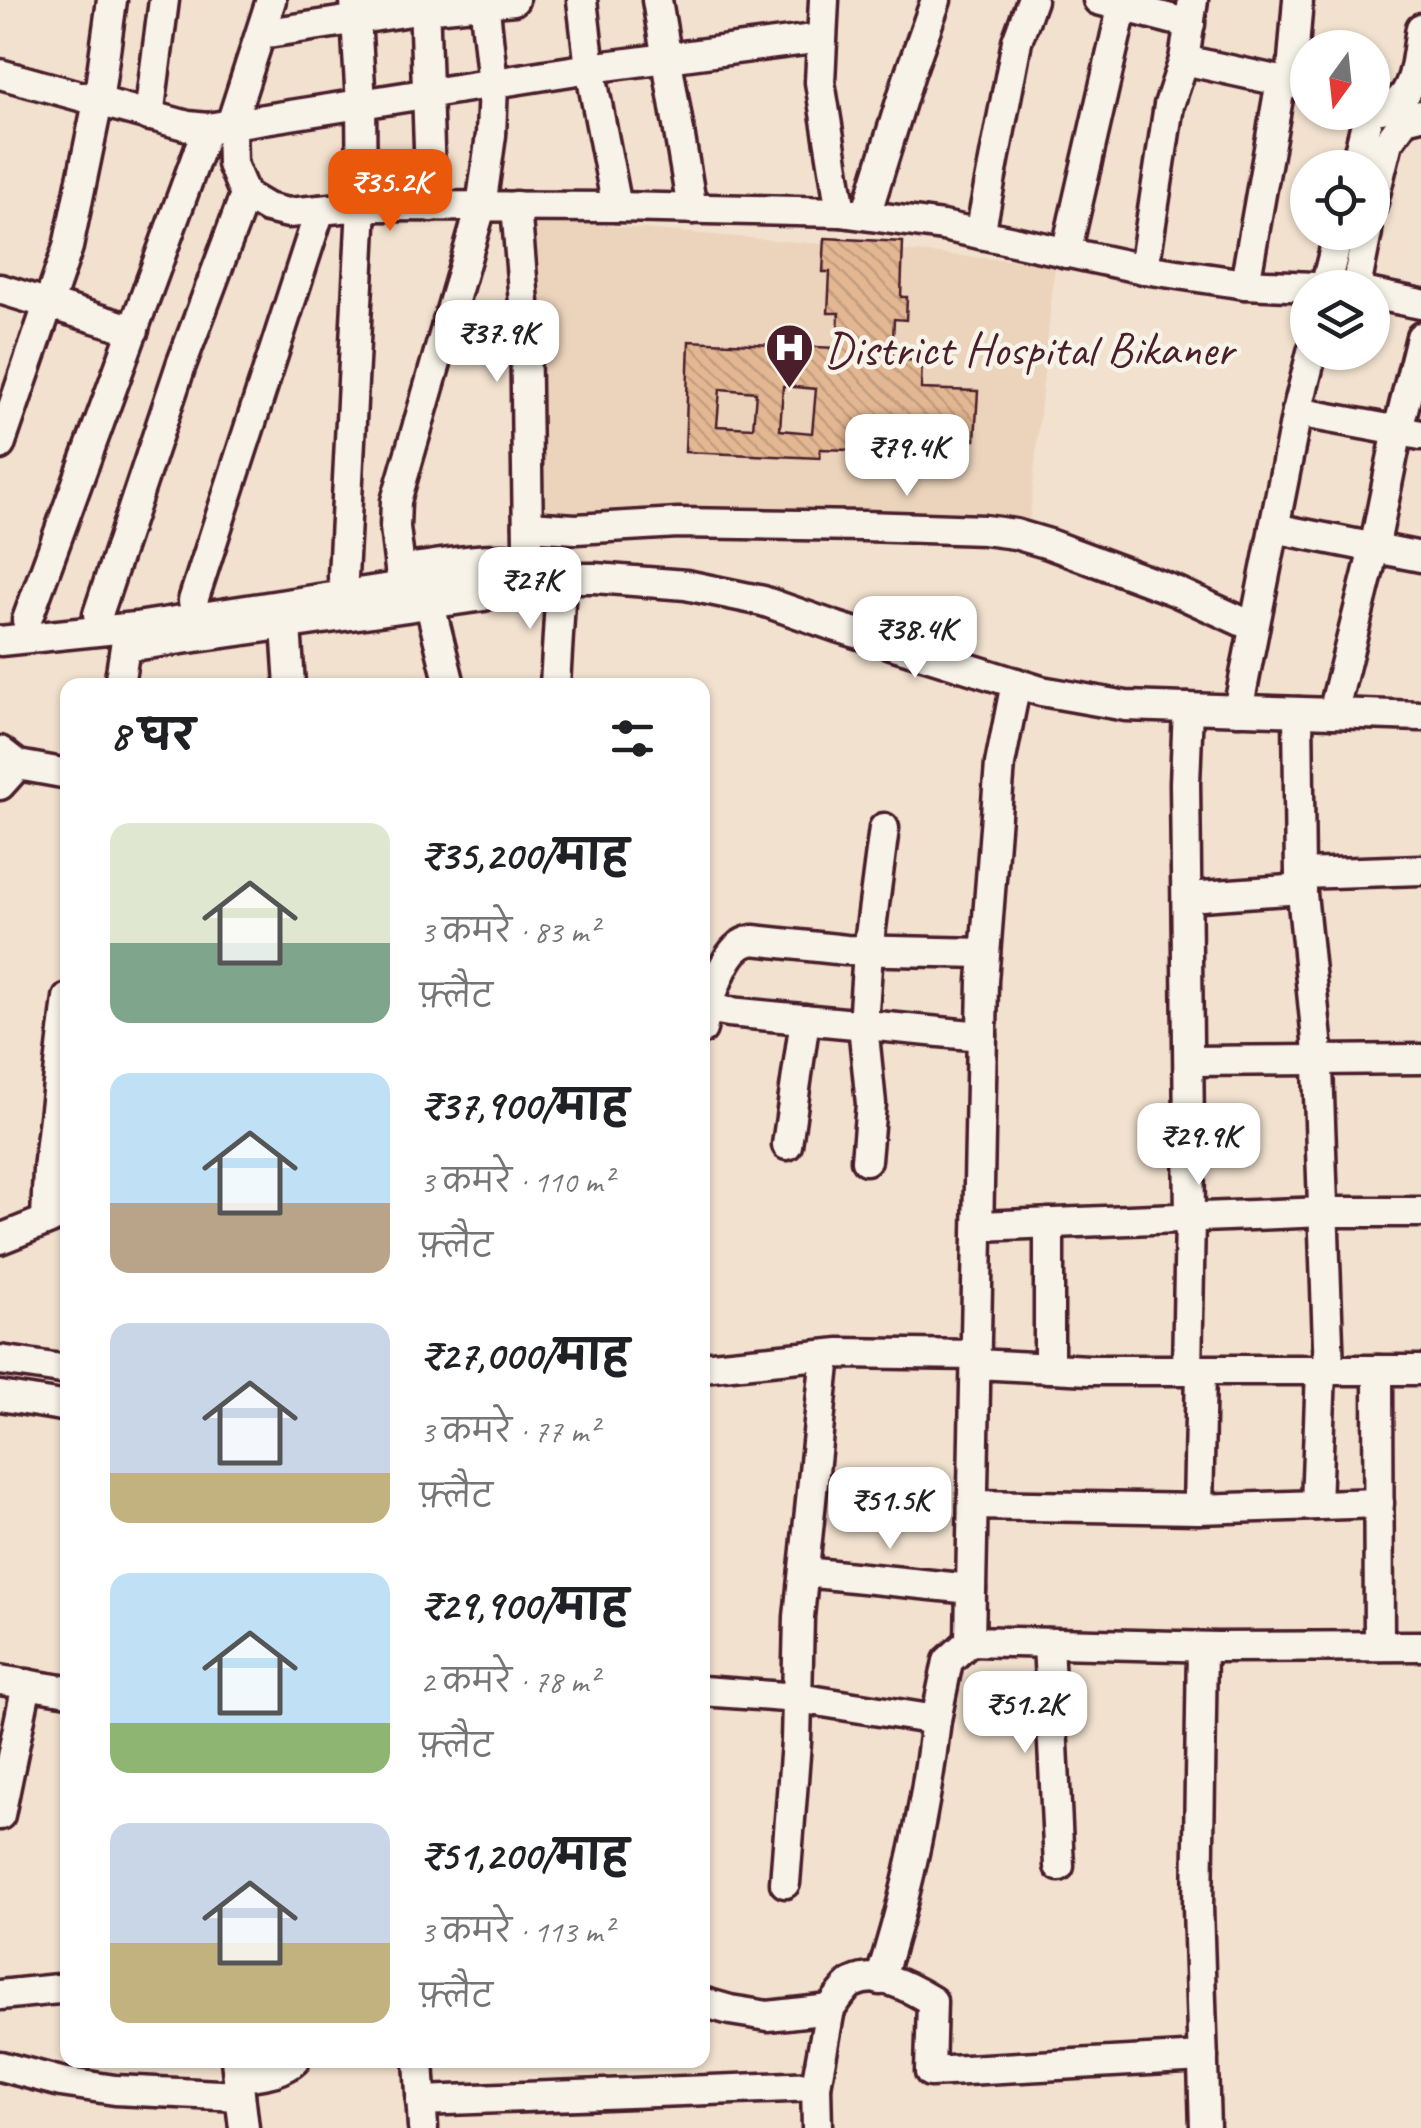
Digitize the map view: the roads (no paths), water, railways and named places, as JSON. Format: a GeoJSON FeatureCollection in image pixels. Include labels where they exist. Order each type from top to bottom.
{"type":"FeatureCollection","features":[{"type":"Feature","properties":{"kind":"street"},"geometry":{"type":"LineString","coordinates":[[0,445],[68,246],[98,102],[112,0]]}},
{"type":"Feature","properties":{"kind":"street"},"geometry":{"type":"LineString","coordinates":[[149,116],[164,0]]}},
{"type":"Feature","properties":{"kind":"street"},"geometry":{"type":"LineString","coordinates":[[271,0],[14,621],[98,614],[344,577],[413,586],[561,584],[594,578]]}},
{"type":"Feature","properties":{"kind":"street"},"geometry":{"type":"LineString","coordinates":[[260,34],[355,9],[514,0]]}},
{"type":"Feature","properties":{"kind":"street"},"geometry":{"type":"LineString","coordinates":[[582,0],[590,68],[617,206]]}},
{"type":"Feature","properties":{"kind":"street"},"geometry":{"type":"LineString","coordinates":[[657,0],[692,210]]}},
{"type":"Feature","properties":{"kind":"street"},"geometry":{"type":"LineString","coordinates":[[824,0],[822,100],[853,213]]}},
{"type":"Feature","properties":{"kind":"street"},"geometry":{"type":"LineString","coordinates":[[853,213],[936,0]]}},
{"type":"Feature","properties":{"kind":"street"},"geometry":{"type":"LineString","coordinates":[[980,234],[1017,41],[1032,0]]}},
{"type":"Feature","properties":{"kind":"street"},"geometry":{"type":"LineString","coordinates":[[1296,30],[1298,0]]}},
{"type":"Feature","properties":{"kind":"street"},"geometry":{"type":"LineString","coordinates":[[447,678],[395,527],[396,500],[481,206],[491,135],[493,84],[484,2]]}},
{"type":"Feature","properties":{"kind":"street"},"geometry":{"type":"LineString","coordinates":[[1066,253],[1105,88],[1114,2],[1191,12],[1184,60],[1170,105],[1144,269]]}},
{"type":"Feature","properties":{"kind":"street"},"geometry":{"type":"LineString","coordinates":[[424,4],[432,207]]}},
{"type":"Feature","properties":{"kind":"street"},"geometry":{"type":"LineString","coordinates":[[344,577],[362,206],[355,9]]}},
{"type":"Feature","properties":{"kind":"street"},"geometry":{"type":"LineString","coordinates":[[1390,105],[1405,93],[1412,77],[1421,28]]}},
{"type":"Feature","properties":{"kind":"street"},"geometry":{"type":"LineString","coordinates":[[0,74],[188,126],[220,126],[590,68],[821,38]]}},
{"type":"Feature","properties":{"kind":"street"},"geometry":{"type":"LineString","coordinates":[[1184,60],[1290,83]]}},
{"type":"Feature","properties":{"kind":"street"},"geometry":{"type":"LineString","coordinates":[[1245,284],[1290,96]]}},
{"type":"Feature","properties":{"kind":"street"},"geometry":{"type":"LineString","coordinates":[[1386,150],[1405,119],[1421,115]]}},
{"type":"Feature","properties":{"kind":"street"},"geometry":{"type":"LineString","coordinates":[[220,126],[245,195],[267,208],[288,213],[362,206],[617,206],[853,213],[980,234],[1144,269],[1245,284],[1290,286]]}},
{"type":"Feature","properties":{"kind":"street"},"geometry":{"type":"LineString","coordinates":[[98,614],[181,365],[245,195]]}},
{"type":"Feature","properties":{"kind":"street"},"geometry":{"type":"LineString","coordinates":[[516,206],[525,315],[528,561]]}},
{"type":"Feature","properties":{"kind":"street"},"geometry":{"type":"LineString","coordinates":[[193,600],[320,210]]}},
{"type":"Feature","properties":{"kind":"street"},"geometry":{"type":"LineString","coordinates":[[0,289],[134,330]]}},
{"type":"Feature","properties":{"kind":"street"},"geometry":{"type":"LineString","coordinates":[[1390,298],[1421,304]]}},
{"type":"Feature","properties":{"kind":"street"},"geometry":{"type":"LineString","coordinates":[[1334,713],[1374,549],[1409,433],[1421,337]]}},
{"type":"Feature","properties":{"kind":"street"},"geometry":{"type":"LineString","coordinates":[[1238,710],[1308,370]]}},
{"type":"Feature","properties":{"kind":"street"},"geometry":{"type":"LineString","coordinates":[[1297,412],[1409,433]]}},
{"type":"Feature","properties":{"kind":"street"},"geometry":{"type":"LineString","coordinates":[[528,526],[601,530],[664,524],[808,525],[1015,534],[1175,591],[1254,628]]}},
{"type":"Feature","properties":{"kind":"street"},"geometry":{"type":"LineString","coordinates":[[1274,528],[1421,557]]}},
{"type":"Feature","properties":{"kind":"street"},"geometry":{"type":"LineString","coordinates":[[0,658],[286,626],[482,560],[528,561],[594,578]]}},
{"type":"Feature","properties":{"kind":"street"},"geometry":{"type":"LineString","coordinates":[[0,641],[136,628],[413,586],[594,578],[686,585],[763,601],[1041,691],[1126,706],[1420,713]]}},
{"type":"Feature","properties":{"kind":"street"},"geometry":{"type":"LineString","coordinates":[[555,678],[561,584]]}},
{"type":"Feature","properties":{"kind":"street"},"geometry":{"type":"LineString","coordinates":[[286,626],[290,678]]}},
{"type":"Feature","properties":{"kind":"street"},"geometry":{"type":"LineString","coordinates":[[120,678],[125,647]]}},
{"type":"Feature","properties":{"kind":"street"},"geometry":{"type":"LineString","coordinates":[[970,1641],[985,954],[1000,764],[1016,683]]}},
{"type":"Feature","properties":{"kind":"street"},"geometry":{"type":"LineString","coordinates":[[1188,708],[1185,784],[1190,1218],[1198,1510]]}},
{"type":"Feature","properties":{"kind":"street"},"geometry":{"type":"LineString","coordinates":[[1298,712],[1301,881],[1318,1058],[1324,1212],[1325,1370],[1316,1506]]}},
{"type":"Feature","properties":{"kind":"street"},"geometry":{"type":"LineString","coordinates":[[6,767],[60,773]]}},
{"type":"Feature","properties":{"kind":"street"},"geometry":{"type":"LineString","coordinates":[[866,1160],[871,1104],[863,1025],[884,828]]}},
{"type":"Feature","properties":{"kind":"street"},"geometry":{"type":"LineString","coordinates":[[1187,897],[1421,870]]}},
{"type":"Feature","properties":{"kind":"street"},"geometry":{"type":"LineString","coordinates":[[710,1001],[729,956],[739,945],[753,940],[824,949],[985,954]]}},
{"type":"Feature","properties":{"kind":"street"},"geometry":{"type":"LineString","coordinates":[[710,1015],[805,1019],[982,1036]]}},
{"type":"Feature","properties":{"kind":"street"},"geometry":{"type":"LineString","coordinates":[[787,1145],[805,1019]]}},
{"type":"Feature","properties":{"kind":"street"},"geometry":{"type":"LineString","coordinates":[[1189,1060],[1421,1059]]}},
{"type":"Feature","properties":{"kind":"street"},"geometry":{"type":"LineString","coordinates":[[0,1239],[57,1216],[48,1169],[60,1066]]}},
{"type":"Feature","properties":{"kind":"street"},"geometry":{"type":"LineString","coordinates":[[980,1226],[1324,1212],[1421,1212]]}},
{"type":"Feature","properties":{"kind":"street"},"geometry":{"type":"LineString","coordinates":[[1049,1223],[1049,1368]]}},
{"type":"Feature","properties":{"kind":"street"},"geometry":{"type":"LineString","coordinates":[[710,1366],[840,1353],[1049,1368],[1421,1370]]}},
{"type":"Feature","properties":{"kind":"street"},"geometry":{"type":"LineString","coordinates":[[786,1883],[796,1742],[799,1617],[826,1355]]}},
{"type":"Feature","properties":{"kind":"street"},"geometry":{"type":"LineString","coordinates":[[0,1360],[60,1369]]}},
{"type":"Feature","properties":{"kind":"street"},"geometry":{"type":"LineString","coordinates":[[1378,1370],[1379,1646]]}},
{"type":"Feature","properties":{"kind":"street"},"geometry":{"type":"LineString","coordinates":[[0,1396],[60,1406]]}},
{"type":"Feature","properties":{"kind":"street"},"geometry":{"type":"LineString","coordinates":[[972,1505],[1198,1510],[1378,1503]]}},
{"type":"Feature","properties":{"kind":"street"},"geometry":{"type":"LineString","coordinates":[[804,1572],[971,1589]]}},
{"type":"Feature","properties":{"kind":"street"},"geometry":{"type":"LineString","coordinates":[[880,1980],[895,1932],[929,1778],[948,1661],[970,1641],[1421,1646]]}},
{"type":"Feature","properties":{"kind":"street"},"geometry":{"type":"LineString","coordinates":[[1048,1643],[1059,1866]]}},
{"type":"Feature","properties":{"kind":"street"},"geometry":{"type":"LineString","coordinates":[[1202,1646],[1198,1907],[1205,2128]]}},
{"type":"Feature","properties":{"kind":"street"},"geometry":{"type":"LineString","coordinates":[[0,1815],[14,1682],[60,1690]]}},
{"type":"Feature","properties":{"kind":"street"},"geometry":{"type":"LineString","coordinates":[[710,1692],[798,1698],[936,1720]]}},
{"type":"Feature","properties":{"kind":"street"},"geometry":{"type":"LineString","coordinates":[[816,2128],[816,2086],[830,2009],[851,1984],[871,1979],[900,1982],[932,2001],[930,2072],[1203,2057]]}},
{"type":"Feature","properties":{"kind":"street"},"geometry":{"type":"LineString","coordinates":[[0,1995],[60,1989]]}},
{"type":"Feature","properties":{"kind":"street"},"geometry":{"type":"LineString","coordinates":[[710,2004],[768,2016],[830,2009]]}},
{"type":"Feature","properties":{"kind":"street"},"geometry":{"type":"LineString","coordinates":[[0,2066],[60,2082],[115,2090],[238,2078],[286,2068]]}},
{"type":"Feature","properties":{"kind":"street"},"geometry":{"type":"LineString","coordinates":[[419,2068],[422,2114],[816,2086]]}},
{"type":"Feature","properties":{"kind":"street"},"geometry":{"type":"LineString","coordinates":[[238,2078],[244,2128]]}},
{"type":"Feature","properties":{"kind":"place","name":"District Hospital Bikaner"},"geometry":{"type":"Point","coordinates":[789,390]}}]}
